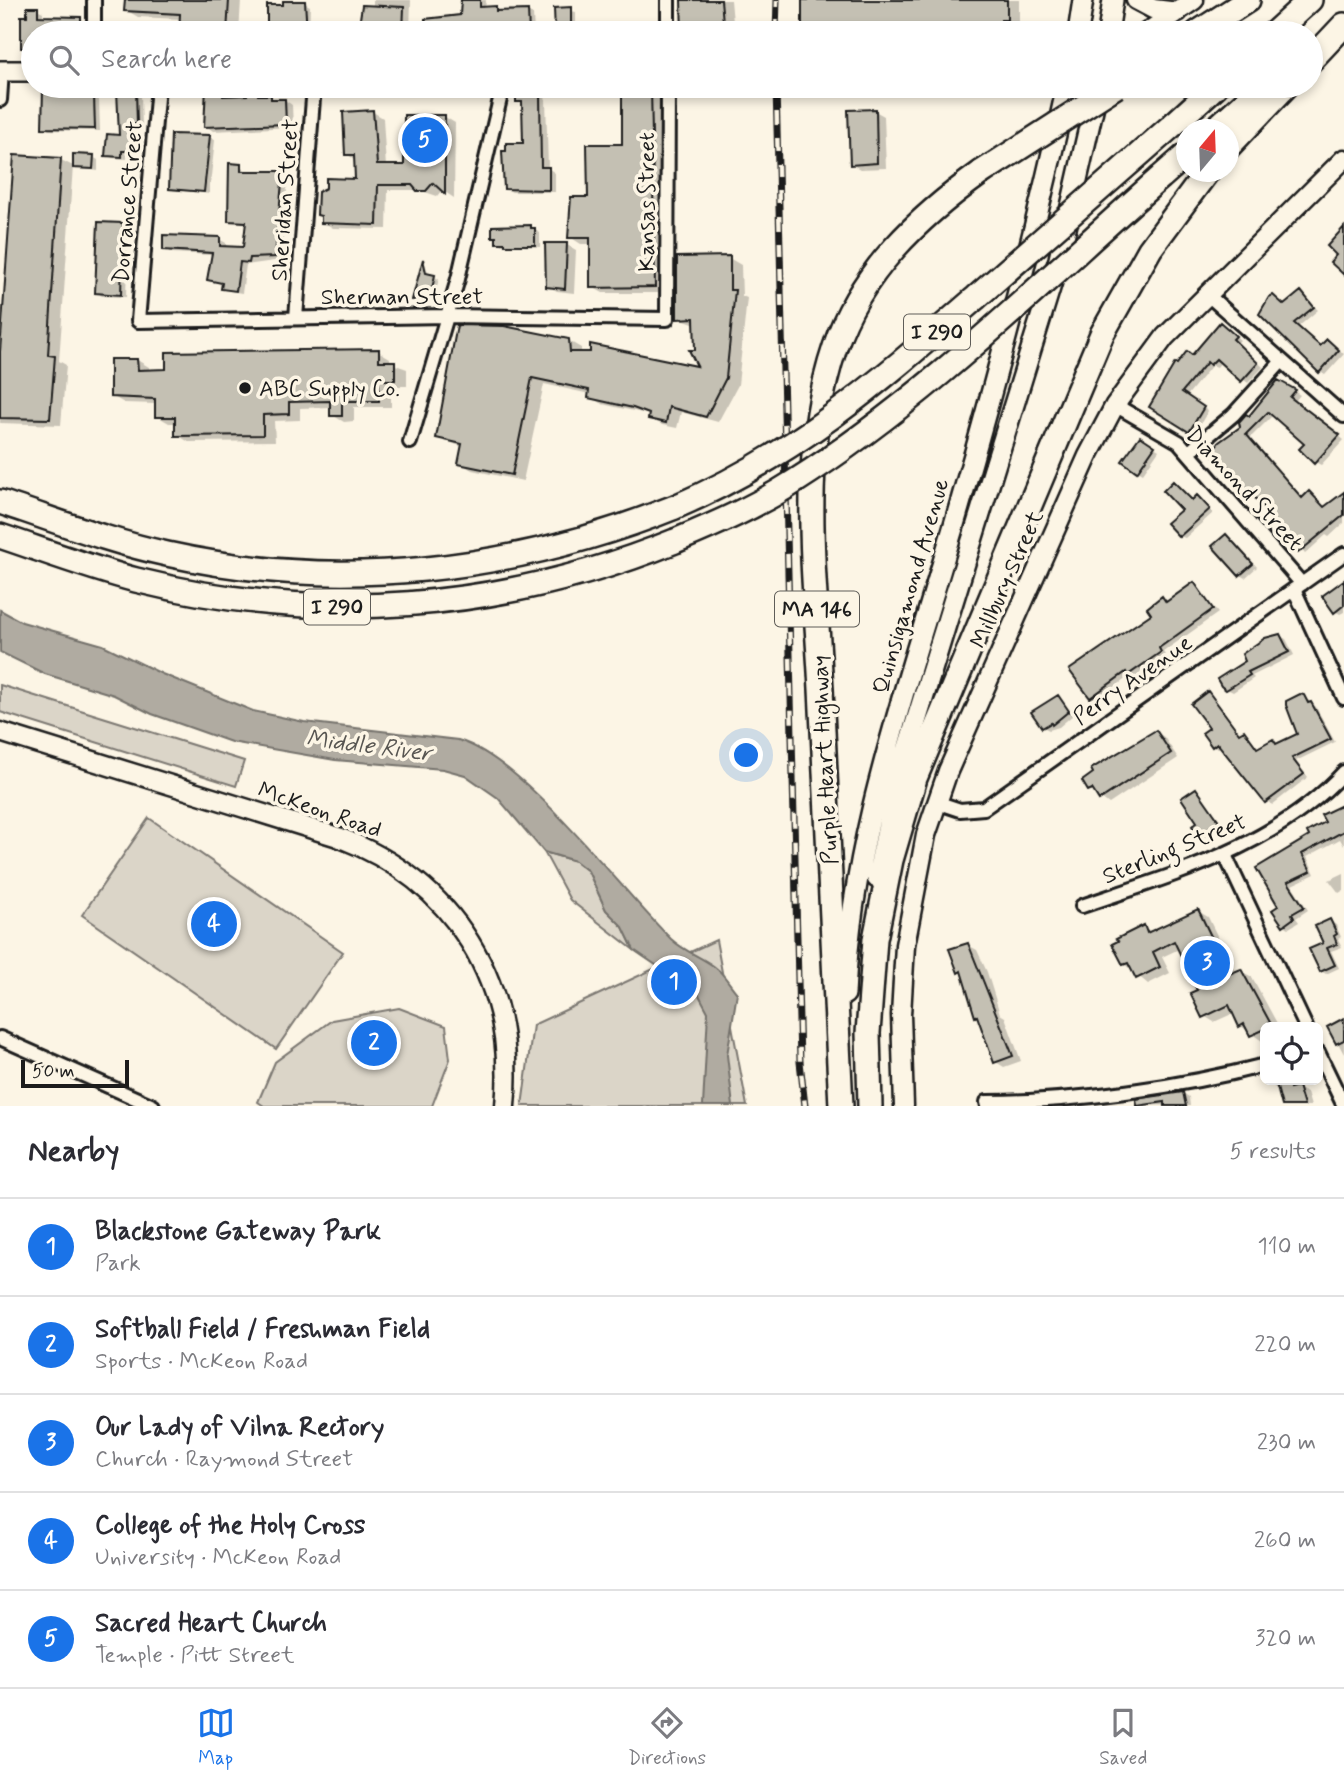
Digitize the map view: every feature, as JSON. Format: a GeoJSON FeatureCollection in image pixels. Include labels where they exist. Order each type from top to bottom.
{"type":"FeatureCollection","features":[{"type":"Feature","properties":{"kind":"highway"},"geometry":{"type":"LineString","coordinates":[[1216,21],[1248,0]]}},
{"type":"Feature","properties":{"kind":"highway"},"geometry":{"type":"LineString","coordinates":[[1287,21],[1310,0]]}},
{"type":"Feature","properties":{"kind":"highway"},"geometry":{"type":"LineString","coordinates":[[1323,31],[1344,12]]}},
{"type":"Feature","properties":{"kind":"highway"},"geometry":{"type":"LineString","coordinates":[[1323,47],[1344,25]]}},
{"type":"Feature","properties":{"kind":"highway","name":"Purple Heart Highway"},"geometry":{"type":"LineString","coordinates":[[841,1106],[811,502],[821,397],[835,346],[869,280],[911,229],[944,199],[1098,98]]}},
{"type":"Feature","properties":{"kind":"highway","name":"I 290"},"geometry":{"type":"LineString","coordinates":[[0,502],[167,555],[284,572],[355,573],[445,568],[535,554],[624,527],[675,507],[756,467],[838,415],[1203,98]]}},
{"type":"Feature","properties":{"kind":"highway"},"geometry":{"type":"LineString","coordinates":[[1226,119],[1250,98]]}},
{"type":"Feature","properties":{"kind":"highway"},"geometry":{"type":"LineString","coordinates":[[1239,135],[1275,98]]}},
{"type":"Feature","properties":{"kind":"highway","name":"I 290"},"geometry":{"type":"LineString","coordinates":[[0,536],[134,579],[256,602],[340,607],[429,603],[510,592],[586,574],[675,541],[774,494],[875,426],[1176,164]]}},
{"type":"Feature","properties":{"kind":"highway"},"geometry":{"type":"LineString","coordinates":[[870,1106],[868,1033],[871,977],[879,917],[904,811],[926,748],[978,632],[1082,377],[1121,298],[1150,249],[1199,182]]}},
{"type":"Feature","properties":{"kind":"main road"},"geometry":{"type":"LineString","coordinates":[[1080,21],[1083,0]]}},
{"type":"Feature","properties":{"kind":"main road"},"geometry":{"type":"LineString","coordinates":[[1110,21],[1114,0]]}},
{"type":"Feature","properties":{"kind":"main road"},"geometry":{"type":"LineString","coordinates":[[1136,0],[1153,9],[1178,12]]}},
{"type":"Feature","properties":{"kind":"main road"},"geometry":{"type":"LineString","coordinates":[[1164,21],[1194,0]]}},
{"type":"Feature","properties":{"kind":"main road"},"geometry":{"type":"LineString","coordinates":[[1,71],[21,72]]}},
{"type":"Feature","properties":{"kind":"main road","name":"Quinsigamond Avenue"},"geometry":{"type":"LineString","coordinates":[[841,1106],[846,973],[853,897],[863,845],[888,745],[987,412],[1065,98]]}},
{"type":"Feature","properties":{"kind":"main road","name":"Quinsigamond Avenue"},"geometry":{"type":"LineString","coordinates":[[879,917],[877,879],[897,783],[1045,309],[1095,98]]}},
{"type":"Feature","properties":{"kind":"main road","name":"Millbury Street"},"geometry":{"type":"LineString","coordinates":[[904,1106],[901,1015],[905,945],[918,869],[936,802],[1083,468],[1115,405],[1165,337],[1344,159]]}},
{"type":"Feature","properties":{"kind":"main road","name":"McKeon Road"},"geometry":{"type":"LineString","coordinates":[[0,732],[338,837],[370,850],[405,872],[447,910],[467,936],[488,978],[505,1034],[505,1106]]}},
{"type":"Feature","properties":{"kind":"street"},"geometry":{"type":"LineString","coordinates":[[94,0],[94,21]]}},
{"type":"Feature","properties":{"kind":"street"},"geometry":{"type":"LineString","coordinates":[[668,0],[668,21]]}},
{"type":"Feature","properties":{"kind":"street"},"geometry":{"type":"LineString","coordinates":[[0,100],[1,71]]}},
{"type":"Feature","properties":{"kind":"street","name":"Dorrance Street"},"geometry":{"type":"LineString","coordinates":[[138,321],[157,98]]}},
{"type":"Feature","properties":{"kind":"street","name":"Sheridan Street"},"geometry":{"type":"LineString","coordinates":[[296,318],[313,98]]}},
{"type":"Feature","properties":{"kind":"street"},"geometry":{"type":"LineString","coordinates":[[410,442],[448,316],[500,98]]}},
{"type":"Feature","properties":{"kind":"street","name":"Kansas Street"},"geometry":{"type":"LineString","coordinates":[[667,319],[668,98]]}},
{"type":"Feature","properties":{"kind":"street"},"geometry":{"type":"LineString","coordinates":[[1208,295],[1344,416]]}},
{"type":"Feature","properties":{"kind":"street","name":"Sherman Street"},"geometry":{"type":"LineString","coordinates":[[138,321],[448,316],[667,319]]}},
{"type":"Feature","properties":{"kind":"street"},"geometry":{"type":"LineString","coordinates":[[1189,452],[1233,415],[1282,361]]}},
{"type":"Feature","properties":{"kind":"street","name":"Diamond Street"},"geometry":{"type":"LineString","coordinates":[[1115,405],[1180,442],[1298,586],[1344,698]]}},
{"type":"Feature","properties":{"kind":"street","name":"Perry Avenue"},"geometry":{"type":"LineString","coordinates":[[936,802],[960,810],[984,808],[1344,554]]}},
{"type":"Feature","properties":{"kind":"street","name":"Sterling Street"},"geometry":{"type":"LineString","coordinates":[[1082,906],[1225,855],[1268,833],[1326,792],[1344,772]]}},
{"type":"Feature","properties":{"kind":"street"},"geometry":{"type":"LineString","coordinates":[[1225,855],[1304,1022]]}},
{"type":"Feature","properties":{"kind":"street"},"geometry":{"type":"LineString","coordinates":[[0,1038],[153,1106]]}},
{"type":"Feature","properties":{"kind":"street"},"geometry":{"type":"LineString","coordinates":[[1323,1062],[1344,1106]]}},
{"type":"Feature","properties":{"kind":"street"},"geometry":{"type":"LineString","coordinates":[[988,1106],[987,1102],[1106,1093],[1260,1066]]}},
{"type":"Feature","properties":{"kind":"shaded area"},"geometry":{"type":"Polygon","coordinates":[[[0,685],[244,761],[236,786],[0,712],[0,685]]]}},
{"type":"Feature","properties":{"kind":"shaded area"},"geometry":{"type":"Polygon","coordinates":[[[149,818],[343,952],[276,1049],[82,915],[149,818]]]}},
{"type":"Feature","properties":{"kind":"shaded area"},"geometry":{"type":"Polygon","coordinates":[[[544,852],[575,861],[588,871],[606,910],[623,927],[634,950],[570,900],[544,852]]]}},
{"type":"Feature","properties":{"kind":"shaded area"},"geometry":{"type":"Polygon","coordinates":[[[716,940],[747,1106],[522,1106],[533,1025],[716,940]]]}},
{"type":"Feature","properties":{"kind":"shaded area"},"geometry":{"type":"Polygon","coordinates":[[[399,1008],[446,1026],[450,1059],[432,1106],[264,1106],[258,1102],[275,1062],[332,1020],[399,1008]]]}},
{"type":"Feature","properties":{"kind":"water","name":"Middle River"},"geometry":{"type":"Polygon","coordinates":[[[0,610],[22,622],[103,645],[162,674],[253,711],[304,722],[458,740],[484,752],[541,798],[671,939],[716,968],[737,993],[727,1055],[733,1106],[703,1106],[708,1012],[699,995],[670,986],[663,970],[634,950],[623,927],[606,910],[588,871],[575,861],[544,852],[498,798],[465,775],[443,769],[335,760],[231,742],[152,714],[114,695],[45,674],[0,652],[0,610]]]}},
{"type":"Feature","properties":{"kind":"building"},"geometry":{"type":"Polygon","coordinates":[[[125,0],[229,0],[228,21],[180,21],[180,14],[124,11],[125,0]]]}},
{"type":"Feature","properties":{"kind":"building"},"geometry":{"type":"Polygon","coordinates":[[[461,0],[480,0],[480,7],[496,6],[496,11],[528,10],[528,21],[425,21],[460,15],[461,0]]]}},
{"type":"Feature","properties":{"kind":"building"},"geometry":{"type":"Polygon","coordinates":[[[681,0],[721,0],[723,21],[682,21],[681,0]]]}},
{"type":"Feature","properties":{"kind":"building"},"geometry":{"type":"Polygon","coordinates":[[[802,0],[1007,0],[1007,20],[1001,21],[802,21],[802,0]]]}},
{"type":"Feature","properties":{"kind":"building"},"geometry":{"type":"Polygon","coordinates":[[[283,1],[305,1],[306,21],[267,21],[267,5],[283,5],[283,1]]]}},
{"type":"Feature","properties":{"kind":"building"},"geometry":{"type":"Polygon","coordinates":[[[362,5],[404,7],[403,21],[360,21],[362,5]]]}},
{"type":"Feature","properties":{"kind":"building"},"geometry":{"type":"Polygon","coordinates":[[[27,7],[38,7],[38,16],[81,17],[81,21],[21,21],[21,16],[27,16],[27,7]]]}},
{"type":"Feature","properties":{"kind":"building"},"geometry":{"type":"Polygon","coordinates":[[[571,7],[571,21],[555,21],[554,8],[571,7]]]}},
{"type":"Feature","properties":{"kind":"building"},"geometry":{"type":"Polygon","coordinates":[[[43,98],[94,98],[95,129],[42,128],[43,98]]]}},
{"type":"Feature","properties":{"kind":"building"},"geometry":{"type":"Polygon","coordinates":[[[117,98],[136,98],[137,124],[134,124],[132,151],[122,151],[122,157],[105,156],[107,134],[119,135],[117,98]]]}},
{"type":"Feature","properties":{"kind":"building"},"geometry":{"type":"Polygon","coordinates":[[[205,98],[285,99],[286,124],[204,127],[205,98]]]}},
{"type":"Feature","properties":{"kind":"building"},"geometry":{"type":"Polygon","coordinates":[[[516,98],[540,98],[541,167],[549,167],[549,190],[504,189],[502,151],[506,151],[506,143],[523,143],[522,102],[516,102],[516,98]]]}},
{"type":"Feature","properties":{"kind":"building"},"geometry":{"type":"Polygon","coordinates":[[[622,98],[651,98],[655,287],[590,288],[590,238],[568,238],[571,197],[588,197],[587,144],[622,144],[622,98]]]}},
{"type":"Feature","properties":{"kind":"building"},"geometry":{"type":"Polygon","coordinates":[[[876,109],[877,163],[850,165],[848,110],[876,109]]]}},
{"type":"Feature","properties":{"kind":"building"},"geometry":{"type":"Polygon","coordinates":[[[373,110],[377,165],[404,165],[404,115],[445,115],[445,194],[433,183],[426,191],[417,191],[412,185],[378,185],[377,225],[321,223],[321,216],[317,215],[318,192],[326,188],[326,178],[355,179],[354,155],[345,155],[343,112],[373,110]]]}},
{"type":"Feature","properties":{"kind":"building"},"geometry":{"type":"Polygon","coordinates":[[[171,134],[210,135],[204,192],[169,189],[171,134]]]}},
{"type":"Feature","properties":{"kind":"building"},"geometry":{"type":"Polygon","coordinates":[[[73,154],[94,155],[93,169],[73,168],[73,154]]]}},
{"type":"Feature","properties":{"kind":"building"},"geometry":{"type":"Polygon","coordinates":[[[14,155],[61,158],[48,355],[55,356],[50,419],[0,418],[0,352],[14,155]]]}},
{"type":"Feature","properties":{"kind":"building"},"geometry":{"type":"Polygon","coordinates":[[[229,163],[241,164],[241,171],[283,171],[275,257],[250,258],[249,263],[240,262],[236,291],[221,289],[222,283],[207,280],[212,253],[163,250],[163,235],[220,237],[220,246],[243,247],[246,222],[228,221],[229,163]]]}},
{"type":"Feature","properties":{"kind":"building"},"geometry":{"type":"Polygon","coordinates":[[[98,222],[123,223],[121,295],[95,293],[98,222]]]}},
{"type":"Feature","properties":{"kind":"building"},"geometry":{"type":"Polygon","coordinates":[[[531,225],[531,228],[535,228],[535,245],[505,245],[496,243],[496,237],[492,237],[492,226],[531,225]]]}},
{"type":"Feature","properties":{"kind":"building"},"geometry":{"type":"Polygon","coordinates":[[[1344,227],[1344,275],[1330,262],[1336,255],[1327,246],[1344,227]]]}},
{"type":"Feature","properties":{"kind":"building"},"geometry":{"type":"Polygon","coordinates":[[[545,243],[567,243],[565,289],[546,287],[545,243]]]}},
{"type":"Feature","properties":{"kind":"building"},"geometry":{"type":"Polygon","coordinates":[[[730,256],[730,290],[735,290],[726,378],[706,417],[669,407],[666,423],[648,419],[649,414],[633,408],[588,398],[589,390],[532,378],[512,475],[458,464],[462,444],[436,438],[457,325],[504,326],[569,339],[570,352],[590,352],[590,344],[697,366],[689,350],[695,350],[694,318],[677,319],[677,257],[730,256]]]}},
{"type":"Feature","properties":{"kind":"building"},"geometry":{"type":"Polygon","coordinates":[[[423,259],[426,273],[435,275],[432,289],[427,288],[427,299],[412,300],[423,259]]]}},
{"type":"Feature","properties":{"kind":"building"},"geometry":{"type":"Polygon","coordinates":[[[1301,291],[1314,307],[1294,323],[1320,346],[1327,339],[1339,350],[1319,373],[1259,314],[1269,297],[1273,295],[1284,305],[1301,291]]]}},
{"type":"Feature","properties":{"kind":"building"},"geometry":{"type":"Polygon","coordinates":[[[1220,322],[1236,336],[1233,339],[1258,363],[1241,382],[1216,359],[1210,365],[1207,362],[1182,392],[1204,407],[1189,432],[1149,407],[1175,363],[1177,364],[1187,351],[1192,355],[1220,322]]]}},
{"type":"Feature","properties":{"kind":"building","name":"ABC Supply Co."},"geometry":{"type":"Polygon","coordinates":[[[379,349],[379,361],[395,361],[395,380],[379,380],[379,401],[342,401],[342,416],[330,416],[330,401],[289,402],[289,414],[263,415],[263,435],[175,436],[175,417],[155,417],[155,399],[110,397],[110,359],[137,359],[138,370],[166,369],[166,352],[379,349]]]}},
{"type":"Feature","properties":{"kind":"building"},"geometry":{"type":"Polygon","coordinates":[[[1278,380],[1296,390],[1290,397],[1340,435],[1314,464],[1299,449],[1304,444],[1268,412],[1246,434],[1302,498],[1309,491],[1324,507],[1344,492],[1344,515],[1298,553],[1269,523],[1273,519],[1227,465],[1223,468],[1211,453],[1219,442],[1240,427],[1239,422],[1246,414],[1249,416],[1278,380]]]}},
{"type":"Feature","properties":{"kind":"building"},"geometry":{"type":"Polygon","coordinates":[[[1140,436],[1155,446],[1137,472],[1122,461],[1140,436]]]}},
{"type":"Feature","properties":{"kind":"building"},"geometry":{"type":"Polygon","coordinates":[[[1173,481],[1192,500],[1197,495],[1210,509],[1179,537],[1166,523],[1181,510],[1163,491],[1173,481]]]}},
{"type":"Feature","properties":{"kind":"building"},"geometry":{"type":"Polygon","coordinates":[[[1226,534],[1253,564],[1239,576],[1212,546],[1226,534]]]}},
{"type":"Feature","properties":{"kind":"building"},"geometry":{"type":"Polygon","coordinates":[[[1344,580],[1344,605],[1334,613],[1322,596],[1344,580]]]}},
{"type":"Feature","properties":{"kind":"building"},"geometry":{"type":"Polygon","coordinates":[[[1194,582],[1213,609],[1159,648],[1161,652],[1128,675],[1126,672],[1090,698],[1069,670],[1151,614],[1147,608],[1162,596],[1166,602],[1194,582]]]}},
{"type":"Feature","properties":{"kind":"building"},"geometry":{"type":"Polygon","coordinates":[[[1280,634],[1289,652],[1248,672],[1250,675],[1226,690],[1221,686],[1217,679],[1245,661],[1242,654],[1265,638],[1280,634]]]}},
{"type":"Feature","properties":{"kind":"building"},"geometry":{"type":"Polygon","coordinates":[[[1208,691],[1239,733],[1244,730],[1257,748],[1273,739],[1276,744],[1297,734],[1286,701],[1300,694],[1304,695],[1308,703],[1311,702],[1331,739],[1292,758],[1304,774],[1265,803],[1217,743],[1212,747],[1202,733],[1209,728],[1191,704],[1208,691]]]}},
{"type":"Feature","properties":{"kind":"building"},"geometry":{"type":"Polygon","coordinates":[[[1058,695],[1069,711],[1052,725],[1051,723],[1042,728],[1031,712],[1058,695]]]}},
{"type":"Feature","properties":{"kind":"building"},"geometry":{"type":"Polygon","coordinates":[[[1156,730],[1171,753],[1099,800],[1092,789],[1088,791],[1082,781],[1093,773],[1091,769],[1156,730]]]}},
{"type":"Feature","properties":{"kind":"building"},"geometry":{"type":"Polygon","coordinates":[[[1196,788],[1219,821],[1199,835],[1192,826],[1197,822],[1181,798],[1196,788]]]}},
{"type":"Feature","properties":{"kind":"building"},"geometry":{"type":"Polygon","coordinates":[[[1344,804],[1344,831],[1302,854],[1311,871],[1288,882],[1304,907],[1292,914],[1294,918],[1283,926],[1272,910],[1278,906],[1256,868],[1309,836],[1307,832],[1325,822],[1321,815],[1344,804]]]}},
{"type":"Feature","properties":{"kind":"building"},"geometry":{"type":"Polygon","coordinates":[[[1198,909],[1229,974],[1241,969],[1270,1022],[1260,1022],[1260,1031],[1250,1036],[1244,1024],[1239,1027],[1229,1005],[1202,1018],[1190,993],[1197,990],[1174,941],[1153,952],[1160,967],[1136,979],[1128,963],[1123,965],[1112,944],[1118,941],[1116,939],[1144,925],[1147,933],[1198,909]]]}},
{"type":"Feature","properties":{"kind":"building"},"geometry":{"type":"Polygon","coordinates":[[[1330,919],[1337,934],[1334,936],[1337,944],[1327,948],[1335,965],[1320,972],[1309,949],[1323,943],[1315,926],[1330,919]]]}},
{"type":"Feature","properties":{"kind":"building"},"geometry":{"type":"Polygon","coordinates":[[[968,943],[1013,1056],[994,1063],[977,1016],[975,1017],[961,971],[958,973],[949,949],[968,943]]]}},
{"type":"Feature","properties":{"kind":"building"},"geometry":{"type":"Polygon","coordinates":[[[1344,1018],[1344,1040],[1336,1044],[1327,1027],[1344,1018]]]}},
{"type":"Feature","properties":{"kind":"building"},"geometry":{"type":"Polygon","coordinates":[[[1276,1085],[1289,1085],[1290,1088],[1298,1086],[1304,1106],[1282,1106],[1276,1085]]]}},
{"type":"Feature","properties":{"kind":"building"},"geometry":{"type":"Polygon","coordinates":[[[1183,1092],[1186,1106],[1165,1106],[1165,1102],[1137,1106],[1136,1099],[1183,1092]]]}},
{"type":"Feature","properties":{"kind":"railway"},"geometry":{"type":"LineString","coordinates":[[776,21],[777,0]]}},
{"type":"Feature","properties":{"kind":"railway"},"geometry":{"type":"LineString","coordinates":[[776,98],[800,1062],[805,1106]]}},
{"type":"Feature","properties":{"kind":"place","name":"Sacred Heart Church"},"geometry":{"type":"Point","coordinates":[425,140]}},
{"type":"Feature","properties":{"kind":"place","name":"ABC Supply Co."},"geometry":{"type":"Point","coordinates":[245,388]}},
{"type":"Feature","properties":{"kind":"place","name":"College of the Holy Cross"},"geometry":{"type":"Point","coordinates":[214,924]}},
{"type":"Feature","properties":{"kind":"place","name":"Our Lady of Vilna Rectory"},"geometry":{"type":"Point","coordinates":[1207,963]}},
{"type":"Feature","properties":{"kind":"place","name":"Blackstone Gateway Park"},"geometry":{"type":"Point","coordinates":[674,982]}},
{"type":"Feature","properties":{"kind":"place","name":"Softball Field / Freshman Field"},"geometry":{"type":"Point","coordinates":[374,1043]}}]}
